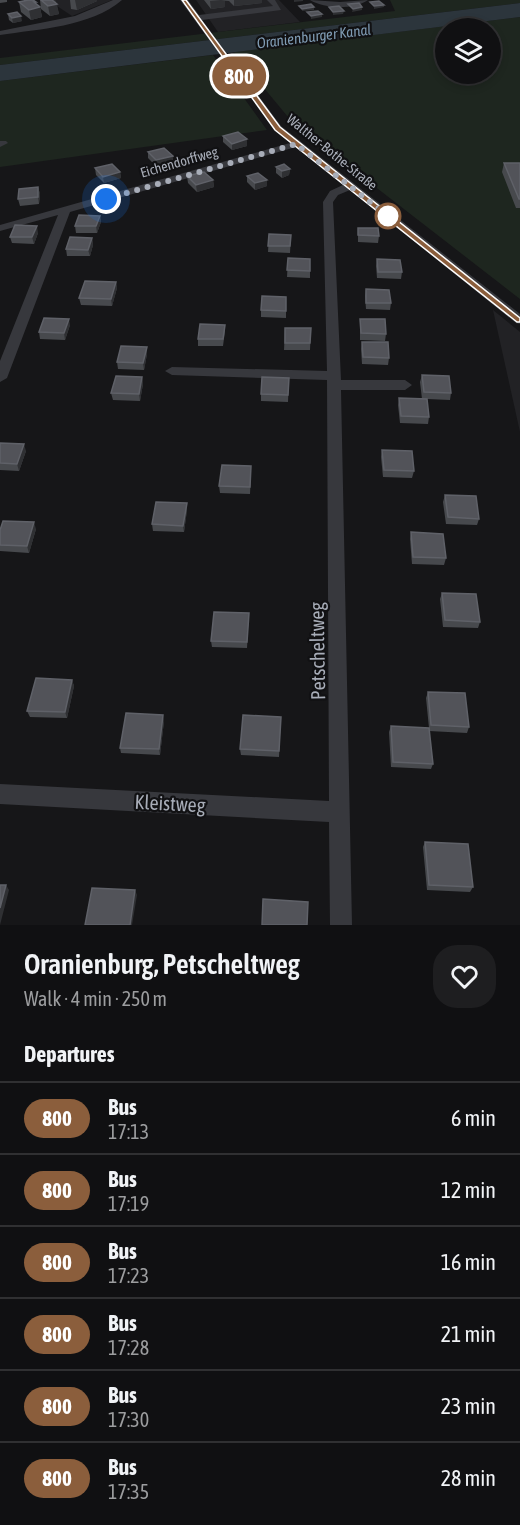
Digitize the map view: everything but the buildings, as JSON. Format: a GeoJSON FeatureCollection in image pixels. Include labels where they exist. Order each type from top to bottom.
{"type":"FeatureCollection","features":[{"type":"Feature","properties":{"kind":"street"},"geometry":{"type":"LineString","coordinates":[[0,33],[86,15],[118,0]]}},
{"type":"Feature","properties":{"kind":"street","name":"Walther-Bothe-Straße"},"geometry":{"type":"LineString","coordinates":[[184,0],[271,121],[296,144],[520,320]]}},
{"type":"Feature","properties":{"kind":"street"},"geometry":{"type":"LineString","coordinates":[[196,18],[278,8],[271,0]]}},
{"type":"Feature","properties":{"kind":"street"},"geometry":{"type":"LineString","coordinates":[[314,0],[320,3],[349,4],[364,0]]}},
{"type":"Feature","properties":{"kind":"street","name":"Eichendorffweg"},"geometry":{"type":"LineString","coordinates":[[0,228],[296,144]]}},
{"type":"Feature","properties":{"kind":"street","name":"Petscheltweg"},"geometry":{"type":"LineString","coordinates":[[341,925],[334,380],[328,202],[334,193],[350,186]]}},
{"type":"Feature","properties":{"kind":"street"},"geometry":{"type":"LineString","coordinates":[[0,378],[65,210]]}},
{"type":"Feature","properties":{"kind":"street"},"geometry":{"type":"LineString","coordinates":[[172,371],[405,385]]}},
{"type":"Feature","properties":{"kind":"street","name":"Kleistweg"},"geometry":{"type":"LineString","coordinates":[[0,794],[340,812]]}},
{"type":"Feature","properties":{"kind":"shaded area"},"geometry":{"type":"Polygon","coordinates":[[[48,0],[112,0],[72,16],[48,0]]]}},
{"type":"Feature","properties":{"kind":"shaded area"},"geometry":{"type":"Polygon","coordinates":[[[196,0],[279,0],[300,22],[218,32],[196,0]]]}},
{"type":"Feature","properties":{"kind":"shaded area"},"geometry":{"type":"Polygon","coordinates":[[[390,0],[520,0],[520,3],[0,65],[0,58],[395,11],[390,0]]]}},
{"type":"Feature","properties":{"kind":"shaded area"},"geometry":{"type":"Polygon","coordinates":[[[520,17],[520,299],[293,123],[234,52],[435,27],[435,84],[501,84],[501,19],[520,17]]]}},
{"type":"Feature","properties":{"kind":"shaded area"},"geometry":{"type":"Polygon","coordinates":[[[213,55],[267,130],[0,167],[0,81],[213,55]]]}},
{"type":"Feature","properties":{"kind":"shaded area"},"geometry":{"type":"Polygon","coordinates":[[[493,310],[520,332],[520,432],[493,310]]]}},
{"type":"Feature","properties":{"kind":"water","name":"Oranienburger Kanal"},"geometry":{"type":"Polygon","coordinates":[[[520,3],[520,17],[501,19],[435,18],[435,27],[0,81],[0,65],[520,3]]]}},
{"type":"Feature","properties":{"kind":"bus line","name":"800"},"geometry":{"type":"LineString","coordinates":[[184,0],[278,128],[520,320]]}},
{"type":"Feature","properties":{"kind":"route"},"geometry":{"type":"LineString","coordinates":[[106,199],[296,144],[388,216]]}}]}
